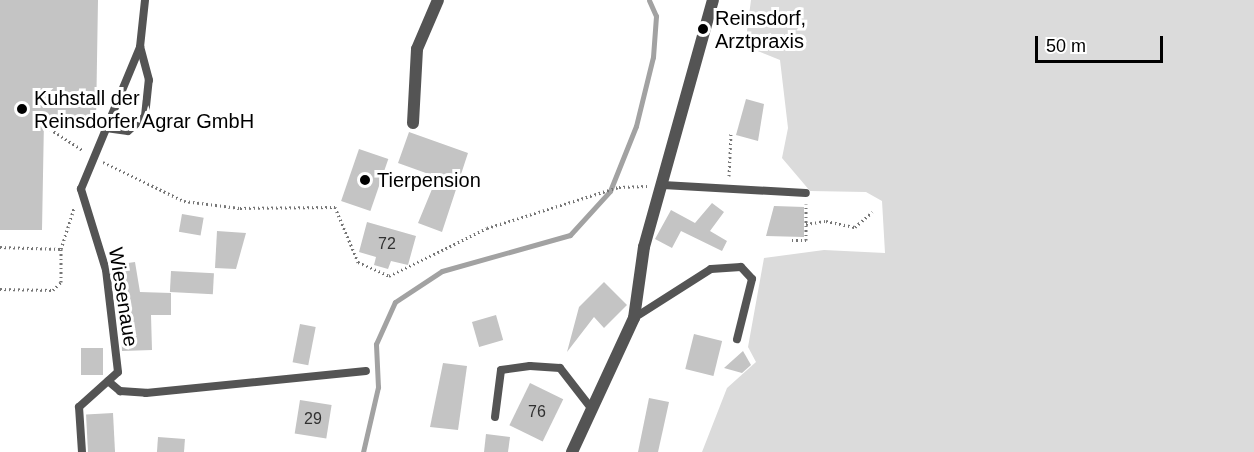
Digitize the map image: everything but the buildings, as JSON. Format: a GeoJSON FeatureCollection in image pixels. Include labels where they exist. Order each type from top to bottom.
{"type":"FeatureCollection","features":[{"type":"Feature","properties":{"kind":"street"},"geometry":{"type":"LineString","coordinates":[[413,123],[417,49],[438,0]]}},
{"type":"Feature","properties":{"kind":"street"},"geometry":{"type":"LineString","coordinates":[[572,452],[634,318],[644,247],[713,0]]}},
{"type":"Feature","properties":{"kind":"lane"},"geometry":{"type":"LineString","coordinates":[[81,189],[140,47],[145,0]]}},
{"type":"Feature","properties":{"kind":"lane"},"geometry":{"type":"LineString","coordinates":[[106,128],[128,131],[146,116],[149,80],[140,47]]}},
{"type":"Feature","properties":{"kind":"lane"},"geometry":{"type":"LineString","coordinates":[[663,185],[728,191],[806,193]]}},
{"type":"Feature","properties":{"kind":"lane","name":"Wiesenaue"},"geometry":{"type":"LineString","coordinates":[[81,189],[106,270],[118,372],[108,381]]}},
{"type":"Feature","properties":{"kind":"lane"},"geometry":{"type":"LineString","coordinates":[[634,318],[711,269],[741,267],[752,279],[737,339]]}},
{"type":"Feature","properties":{"kind":"lane"},"geometry":{"type":"LineString","coordinates":[[495,417],[501,370],[530,366],[560,368],[591,408]]}},
{"type":"Feature","properties":{"kind":"lane"},"geometry":{"type":"LineString","coordinates":[[82,452],[79,407],[108,381],[120,391],[146,393],[366,371]]}},
{"type":"Feature","properties":{"kind":"path"},"geometry":{"type":"LineString","coordinates":[[51,129],[93,156],[184,201],[240,208],[335,207],[357,262],[389,276],[487,228],[619,187],[663,185]]}},
{"type":"Feature","properties":{"kind":"path"},"geometry":{"type":"LineString","coordinates":[[728,191],[731,133]]}},
{"type":"Feature","properties":{"kind":"path"},"geometry":{"type":"LineString","coordinates":[[0,289],[53,290],[61,282],[61,249],[81,189]]}},
{"type":"Feature","properties":{"kind":"path"},"geometry":{"type":"LineString","coordinates":[[792,240],[806,240],[806,193]]}},
{"type":"Feature","properties":{"kind":"path"},"geometry":{"type":"LineString","coordinates":[[806,224],[826,221],[855,227],[872,212]]}},
{"type":"Feature","properties":{"kind":"path"},"geometry":{"type":"LineString","coordinates":[[0,247],[61,249]]}},
{"type":"Feature","properties":{"kind":"shaded area"},"geometry":{"type":"Polygon","coordinates":[[[751,0],[1254,0],[1254,452],[702,452],[727,388],[756,362],[748,347],[764,258],[824,250],[885,253],[882,201],[866,192],[810,191],[782,158],[788,128],[780,60],[745,46],[751,0]]]}},
{"type":"Feature","properties":{"kind":"waterway"},"geometry":{"type":"LineString","coordinates":[[363,452],[378,387],[376,344],[395,302],[442,271],[570,235],[610,191],[636,126],[653,57],[656,16],[649,0]]}},
{"type":"Feature","properties":{"kind":"place","name":"Reinsdorf, Arztpraxis"},"geometry":{"type":"Point","coordinates":[703,29]}},
{"type":"Feature","properties":{"kind":"place","name":"Kuhstall der Reinsdorfer Agrar GmbH"},"geometry":{"type":"Point","coordinates":[22,109]}},
{"type":"Feature","properties":{"kind":"place","name":"Tierpension"},"geometry":{"type":"Point","coordinates":[365,180]}}]}
